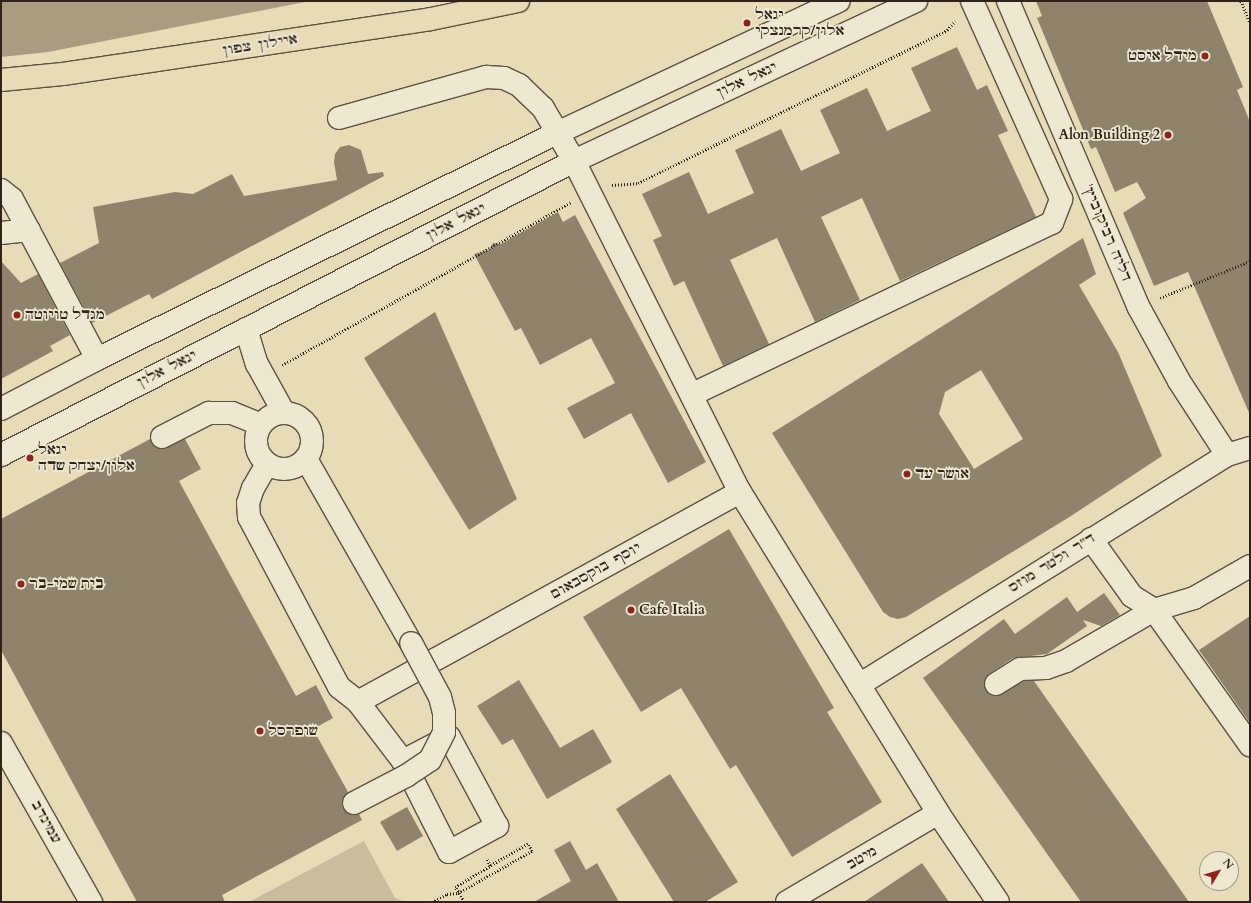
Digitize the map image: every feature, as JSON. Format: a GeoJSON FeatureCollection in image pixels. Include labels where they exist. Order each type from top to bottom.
{"type":"FeatureCollection","features":[{"type":"Feature","properties":{"kind":"highway","name":"איילון צפון"},"geometry":{"type":"LineString","coordinates":[[1,80],[63,74],[415,21],[518,1]]}},
{"type":"Feature","properties":{"kind":"street"},"geometry":{"type":"LineString","coordinates":[[1,410],[97,359],[557,133],[839,1]]}},
{"type":"Feature","properties":{"kind":"street","name":"יגאל אלון"},"geometry":{"type":"LineString","coordinates":[[1,455],[574,161],[916,1]]}},
{"type":"Feature","properties":{"kind":"street","name":"'דליה רביקוביץ"},"geometry":{"type":"LineString","coordinates":[[1008,1],[1138,306],[1179,381],[1227,455]]}},
{"type":"Feature","properties":{"kind":"street"},"geometry":{"type":"LineString","coordinates":[[693,394],[1052,223],[1061,199],[972,3]]}},
{"type":"Feature","properties":{"kind":"street"},"geometry":{"type":"LineString","coordinates":[[339,118],[486,77],[504,78],[519,85],[542,108],[574,161],[693,394],[740,492],[938,813],[998,902]]}},
{"type":"Feature","properties":{"kind":"street"},"geometry":{"type":"LineString","coordinates":[[1,190],[12,199],[97,359]]}},
{"type":"Feature","properties":{"kind":"street"},"geometry":{"type":"LineString","coordinates":[[1,233],[29,230]]}},
{"type":"Feature","properties":{"kind":"street"},"geometry":{"type":"LineString","coordinates":[[246,329],[263,374],[284,413]]}},
{"type":"Feature","properties":{"kind":"street"},"geometry":{"type":"LineString","coordinates":[[162,437],[209,413],[232,413],[261,425]]}},
{"type":"Feature","properties":{"kind":"street"},"geometry":{"type":"LineString","coordinates":[[284,413],[301,419],[311,434],[312,442],[306,459],[299,465],[283,470],[267,464],[257,450],[255,441],[261,425],[275,414],[284,413]]}},
{"type":"Feature","properties":{"kind":"street","name":"ד\"ר ולטר מוזס"},"geometry":{"type":"LineString","coordinates":[[859,685],[1090,539],[1227,455],[1250,448]]}},
{"type":"Feature","properties":{"kind":"street"},"geometry":{"type":"LineString","coordinates":[[306,459],[440,697],[444,713],[442,738],[430,760],[406,776],[354,803]]}},
{"type":"Feature","properties":{"kind":"street"},"geometry":{"type":"LineString","coordinates":[[267,464],[252,488],[248,503],[249,517],[339,687],[358,702],[403,761],[449,852],[497,826],[449,737],[403,761]]}},
{"type":"Feature","properties":{"kind":"street","name":"יוסף בוקסבאום"},"geometry":{"type":"LineString","coordinates":[[358,702],[740,492]]}},
{"type":"Feature","properties":{"kind":"street"},"geometry":{"type":"LineString","coordinates":[[1090,539],[1132,596],[1154,610],[1250,745]]}},
{"type":"Feature","properties":{"kind":"street"},"geometry":{"type":"LineString","coordinates":[[996,684],[1020,669],[1046,668],[1066,661],[1154,610],[1194,598],[1250,566]]}},
{"type":"Feature","properties":{"kind":"street","name":"עמינדב"},"geometry":{"type":"LineString","coordinates":[[1,743],[91,902]]}},
{"type":"Feature","properties":{"kind":"street","name":"מיטב"},"geometry":{"type":"LineString","coordinates":[[787,902],[938,813]]}},
{"type":"Feature","properties":{"kind":"path"},"geometry":{"type":"LineString","coordinates":[[1241,1],[1250,22]]}},
{"type":"Feature","properties":{"kind":"path"},"geometry":{"type":"LineString","coordinates":[[263,374],[546,214],[604,186],[638,183],[947,30],[972,3]]}},
{"type":"Feature","properties":{"kind":"path"},"geometry":{"type":"LineString","coordinates":[[1138,306],[1250,261]]}},
{"type":"Feature","properties":{"kind":"path"},"geometry":{"type":"LineString","coordinates":[[475,838],[490,866]]}},
{"type":"Feature","properties":{"kind":"path"},"geometry":{"type":"LineString","coordinates":[[432,902],[448,894],[458,892],[532,851],[528,844],[455,886],[458,892],[464,902]]}},
{"type":"Feature","properties":{"kind":"shaded area"},"geometry":{"type":"Polygon","coordinates":[[[1,1],[310,1],[48,52],[1,57],[1,1]]]}},
{"type":"Feature","properties":{"kind":"shaded area"},"geometry":{"type":"Polygon","coordinates":[[[364,841],[395,898],[405,902],[249,902],[364,841]]]}},
{"type":"Feature","properties":{"kind":"building","name":"Alon Building 2"},"geometry":{"type":"Polygon","coordinates":[[[1036,1],[1207,1],[1243,87],[1237,90],[1250,122],[1250,415],[1188,272],[1154,286],[1123,213],[1146,198],[1137,182],[1115,192],[1096,147],[1091,149],[1037,18],[1042,16],[1036,1]]]}},
{"type":"Feature","properties":{"kind":"building"},"geometry":{"type":"Polygon","coordinates":[[[957,47],[977,90],[987,85],[1008,131],[998,135],[1036,217],[900,281],[862,198],[821,217],[860,300],[815,322],[777,238],[730,260],[769,344],[723,366],[684,281],[674,286],[653,240],[662,236],[642,194],[689,172],[708,214],[754,193],[735,150],[781,129],[801,171],[840,153],[820,110],[867,88],[887,131],[931,111],[911,68],[957,47]]]}},
{"type":"Feature","properties":{"kind":"building"},"geometry":{"type":"Polygon","coordinates":[[[349,145],[361,150],[368,174],[383,172],[384,176],[152,299],[149,294],[92,323],[60,263],[99,243],[93,207],[175,192],[193,194],[232,174],[244,196],[337,180],[334,162],[335,154],[340,147],[349,145]]]}},
{"type":"Feature","properties":{"kind":"building"},"geometry":{"type":"Polygon","coordinates":[[[558,212],[563,222],[575,215],[706,462],[668,483],[631,413],[584,439],[567,408],[615,383],[591,338],[540,365],[521,328],[515,331],[474,254],[489,250],[493,243],[501,244],[558,212]]]}},
{"type":"Feature","properties":{"kind":"building"},"geometry":{"type":"Polygon","coordinates":[[[1083,238],[1096,274],[1079,285],[1118,352],[1162,456],[1071,516],[906,617],[898,619],[890,617],[883,612],[772,433],[1083,238]],[[981,370],[945,392],[939,414],[974,469],[1023,439],[981,370]]]}},
{"type":"Feature","properties":{"kind":"building","name":"מגדל טויוטה"},"geometry":{"type":"Polygon","coordinates":[[[1,261],[21,283],[38,274],[70,335],[50,346],[53,351],[1,379],[1,261]]]}},
{"type":"Feature","properties":{"kind":"building"},"geometry":{"type":"Polygon","coordinates":[[[435,312],[517,499],[469,530],[364,358],[435,312]]]}},
{"type":"Feature","properties":{"kind":"building"},"geometry":{"type":"Polygon","coordinates":[[[150,439],[155,447],[162,449],[185,439],[201,469],[179,481],[296,696],[316,685],[333,718],[313,729],[348,792],[342,802],[343,809],[353,815],[359,814],[362,820],[222,895],[225,902],[137,902],[1,650],[1,519],[150,439]]]}},
{"type":"Feature","properties":{"kind":"building"},"geometry":{"type":"Polygon","coordinates":[[[729,529],[834,708],[827,712],[882,802],[792,857],[736,765],[730,769],[681,688],[641,712],[583,617],[729,529]]]}},
{"type":"Feature","properties":{"kind":"building"},"geometry":{"type":"Polygon","coordinates":[[[1104,593],[1120,615],[1101,626],[1083,620],[1087,626],[1047,654],[1013,658],[989,674],[984,685],[990,695],[997,696],[1024,681],[1034,681],[1189,902],[1081,902],[923,678],[1004,619],[1015,634],[1067,597],[1077,612],[1104,593]]]}},
{"type":"Feature","properties":{"kind":"building"},"geometry":{"type":"Polygon","coordinates":[[[1250,616],[1250,723],[1199,650],[1250,616]]]}},
{"type":"Feature","properties":{"kind":"building"},"geometry":{"type":"Polygon","coordinates":[[[519,680],[560,748],[593,729],[612,762],[547,799],[513,739],[502,745],[477,706],[519,680]]]}},
{"type":"Feature","properties":{"kind":"building"},"geometry":{"type":"Polygon","coordinates":[[[670,774],[738,882],[705,902],[674,902],[616,809],[670,774]]]}},
{"type":"Feature","properties":{"kind":"building"},"geometry":{"type":"Polygon","coordinates":[[[407,807],[423,836],[397,851],[380,822],[407,807]]]}},
{"type":"Feature","properties":{"kind":"building"},"geometry":{"type":"Polygon","coordinates":[[[570,841],[586,870],[597,863],[619,902],[534,902],[571,881],[554,850],[570,841]]]}},
{"type":"Feature","properties":{"kind":"building"},"geometry":{"type":"Polygon","coordinates":[[[922,863],[949,902],[864,902],[922,863]]]}},
{"type":"Feature","properties":{"kind":"place","name":"יגאל אלון/קרמנצקי"},"geometry":{"type":"Point","coordinates":[747,23]}},
{"type":"Feature","properties":{"kind":"place","name":"מידל איסט"},"geometry":{"type":"Point","coordinates":[1205,56]}},
{"type":"Feature","properties":{"kind":"place","name":"Alon Building 2"},"geometry":{"type":"Point","coordinates":[1168,135]}},
{"type":"Feature","properties":{"kind":"place","name":"מגדל טויוטה"},"geometry":{"type":"Point","coordinates":[17,315]}},
{"type":"Feature","properties":{"kind":"place","name":"יגאל אלון/יצחק שדה"},"geometry":{"type":"Point","coordinates":[30,458]}},
{"type":"Feature","properties":{"kind":"place","name":"אושר עד"},"geometry":{"type":"Point","coordinates":[907,474]}},
{"type":"Feature","properties":{"kind":"place","name":"בית שמי-בר"},"geometry":{"type":"Point","coordinates":[21,584]}},
{"type":"Feature","properties":{"kind":"place","name":"Cafe Italia"},"geometry":{"type":"Point","coordinates":[631,610]}},
{"type":"Feature","properties":{"kind":"place","name":"שופרסל"},"geometry":{"type":"Point","coordinates":[260,731]}}]}
